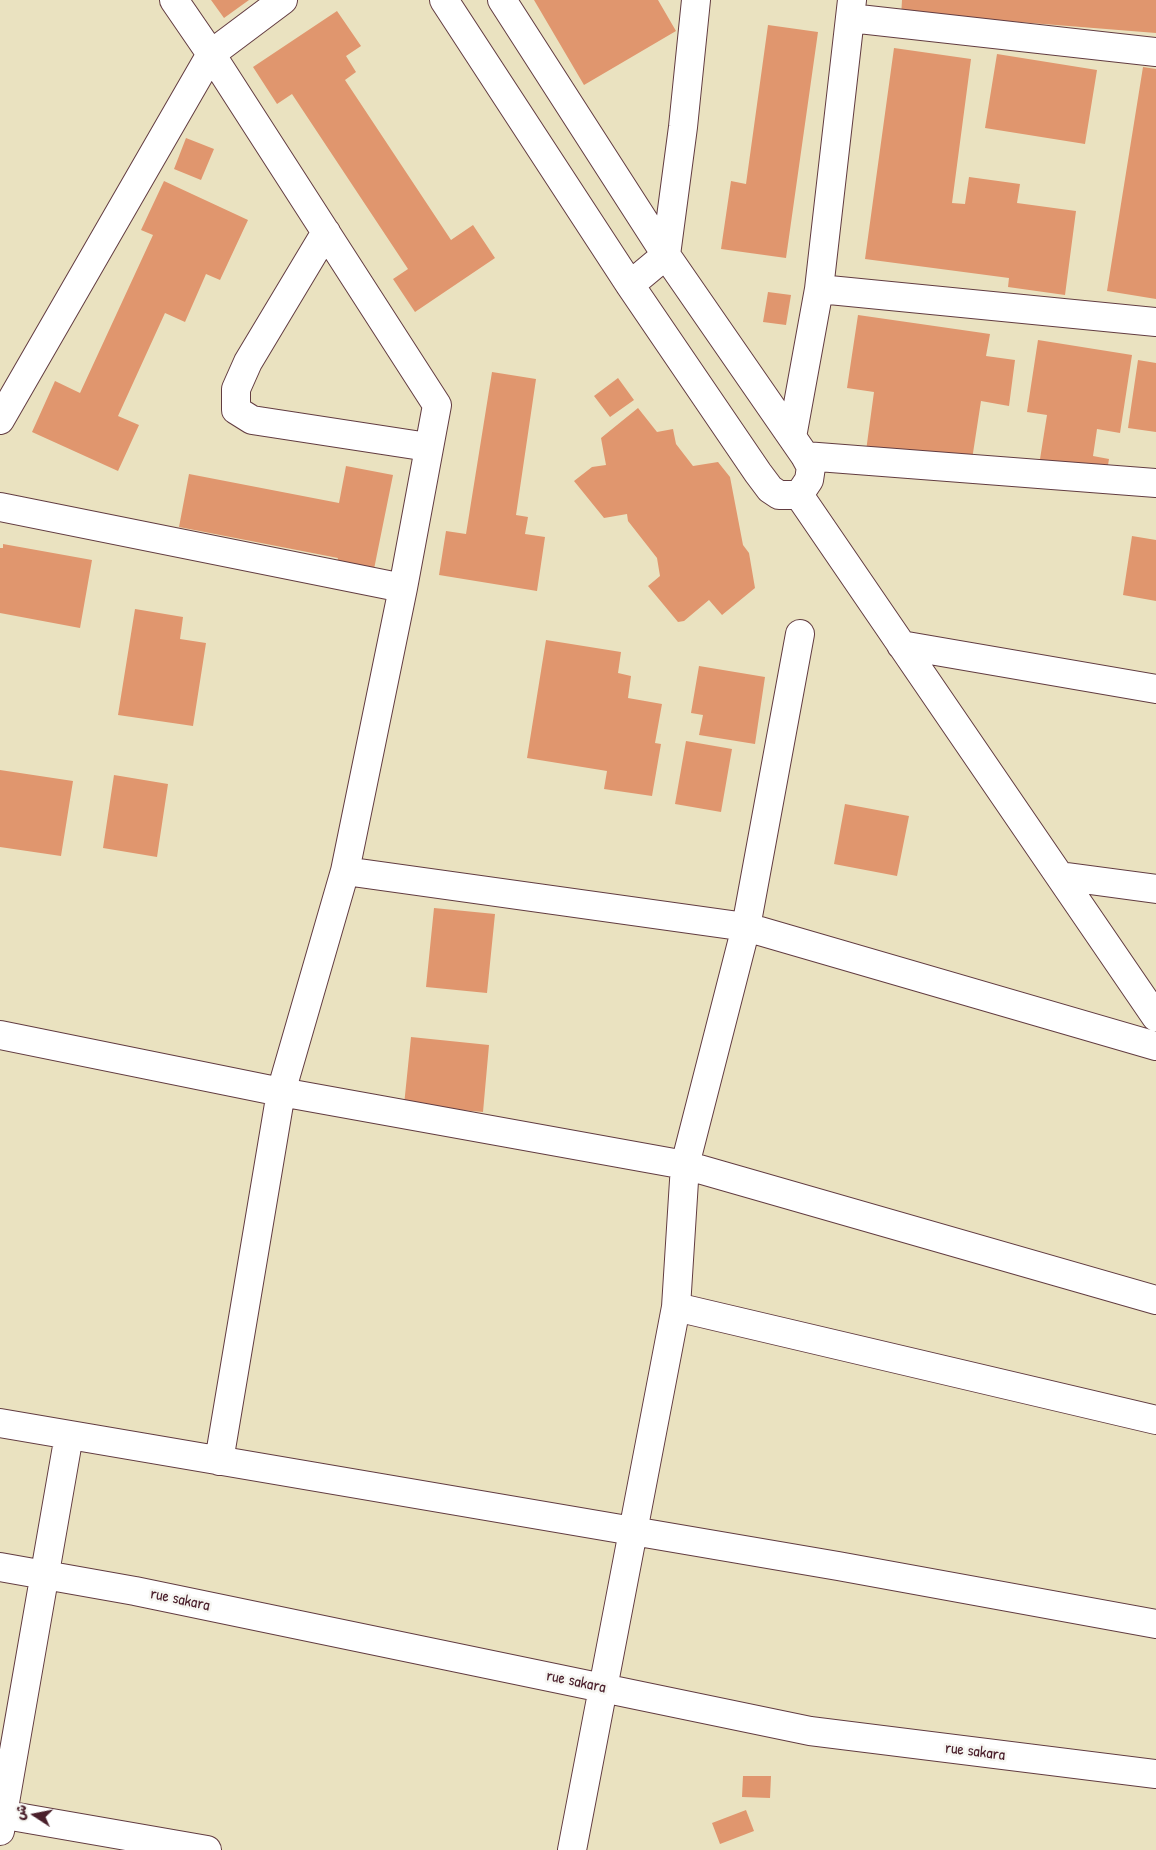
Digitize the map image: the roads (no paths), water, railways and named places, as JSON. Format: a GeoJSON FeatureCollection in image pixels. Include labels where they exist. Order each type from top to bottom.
{"type":"FeatureCollection","features":[{"type":"Feature","properties":{"kind":"street"},"geometry":{"type":"LineString","coordinates":[[174,0],[211,54],[437,405],[403,588],[345,871],[281,1092],[219,1460]]}},
{"type":"Feature","properties":{"kind":"street"},"geometry":{"type":"LineString","coordinates":[[0,420],[211,54],[283,0]]}},
{"type":"Feature","properties":{"kind":"street"},"geometry":{"type":"LineString","coordinates":[[444,0],[630,285],[770,489],[779,495],[799,495]]}},
{"type":"Feature","properties":{"kind":"street"},"geometry":{"type":"LineString","coordinates":[[502,0],[666,255],[799,446],[811,467],[809,480],[799,495]]}},
{"type":"Feature","properties":{"kind":"street"},"geometry":{"type":"LineString","coordinates":[[630,285],[666,255],[683,127],[692,5]]}},
{"type":"Feature","properties":{"kind":"street"},"geometry":{"type":"LineString","coordinates":[[799,446],[851,9],[1156,52]]}},
{"type":"Feature","properties":{"kind":"street"},"geometry":{"type":"LineString","coordinates":[[326,232],[248,362],[236,389],[236,410],[252,420],[428,447]]}},
{"type":"Feature","properties":{"kind":"street"},"geometry":{"type":"LineString","coordinates":[[819,288],[1156,322]]}},
{"type":"Feature","properties":{"kind":"street"},"geometry":{"type":"LineString","coordinates":[[799,446],[1156,483]]}},
{"type":"Feature","properties":{"kind":"street"},"geometry":{"type":"LineString","coordinates":[[799,495],[1156,1017]]}},
{"type":"Feature","properties":{"kind":"street"},"geometry":{"type":"LineString","coordinates":[[0,507],[403,588]]}},
{"type":"Feature","properties":{"kind":"street"},"geometry":{"type":"LineString","coordinates":[[572,1850],[676,1307],[685,1165],[746,927],[800,634]]}},
{"type":"Feature","properties":{"kind":"street"},"geometry":{"type":"LineString","coordinates":[[901,645],[1156,689]]}},
{"type":"Feature","properties":{"kind":"street"},"geometry":{"type":"LineString","coordinates":[[345,871],[746,927],[1156,1046]]}},
{"type":"Feature","properties":{"kind":"street"},"geometry":{"type":"LineString","coordinates":[[1060,876],[1156,889]]}},
{"type":"Feature","properties":{"kind":"street"},"geometry":{"type":"LineString","coordinates":[[0,1035],[281,1092],[685,1165],[1156,1300]]}},
{"type":"Feature","properties":{"kind":"street"},"geometry":{"type":"LineString","coordinates":[[676,1307],[1156,1420]]}},
{"type":"Feature","properties":{"kind":"street"},"geometry":{"type":"LineString","coordinates":[[0,1423],[828,1564],[1156,1624]]}},
{"type":"Feature","properties":{"kind":"street"},"geometry":{"type":"LineString","coordinates":[[69,1435],[1,1820],[208,1850]]}},
{"type":"Feature","properties":{"kind":"street","name":"rue sakara"},"geometry":{"type":"LineString","coordinates":[[0,1567],[135,1591],[810,1731],[1156,1774]]}}]}
